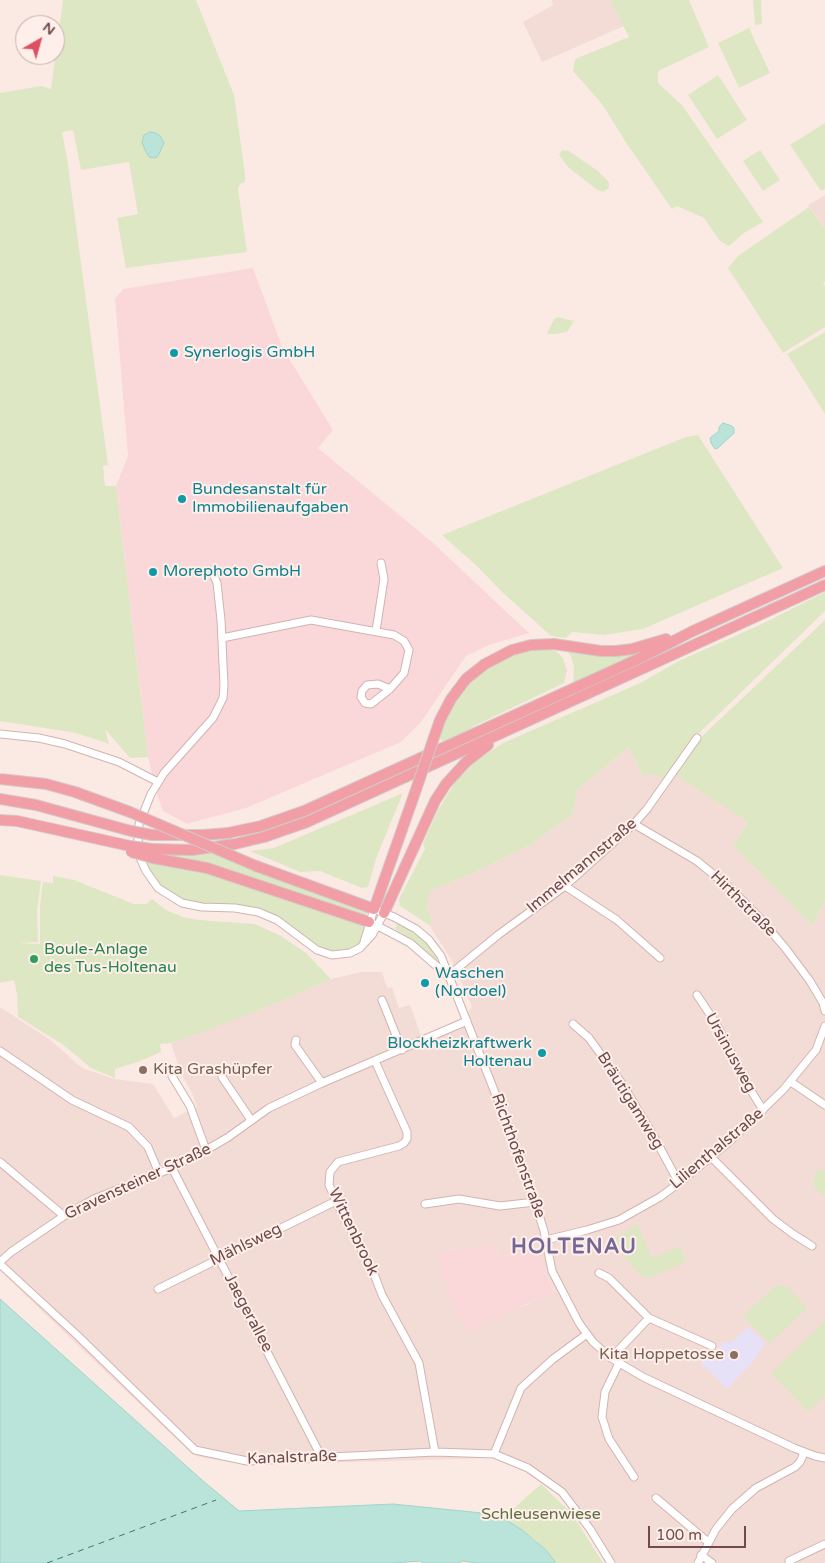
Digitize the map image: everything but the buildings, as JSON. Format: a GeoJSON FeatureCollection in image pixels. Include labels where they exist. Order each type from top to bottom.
{"type":"FeatureCollection","features":[{"type":"Feature","properties":{"kind":"highway"},"geometry":{"type":"LineString","coordinates":[[0,799],[36,805],[152,835],[228,833],[261,826],[349,792],[825,571]]}},
{"type":"Feature","properties":{"kind":"highway"},"geometry":{"type":"LineString","coordinates":[[152,853],[235,844],[286,830],[336,810],[825,585]]}},
{"type":"Feature","properties":{"kind":"highway"},"geometry":{"type":"LineString","coordinates":[[379,911],[411,804],[440,720],[451,699],[466,679],[485,664],[512,650],[531,645],[554,644],[601,651],[632,649],[693,631]]}},
{"type":"Feature","properties":{"kind":"highway"},"geometry":{"type":"LineString","coordinates":[[379,911],[446,784],[480,750],[519,726]]}},
{"type":"Feature","properties":{"kind":"highway"},"geometry":{"type":"LineString","coordinates":[[0,779],[46,784],[75,792],[130,812],[256,866],[379,911]]}},
{"type":"Feature","properties":{"kind":"highway"},"geometry":{"type":"LineString","coordinates":[[0,820],[17,821],[71,832],[207,868],[374,924]]}},
{"type":"Feature","properties":{"kind":"street"},"geometry":{"type":"LineString","coordinates":[[376,631],[384,579],[380,563]]}},
{"type":"Feature","properties":{"kind":"street"},"geometry":{"type":"LineString","coordinates":[[212,571],[217,583],[222,638],[223,698],[218,710],[207,726],[170,766],[158,782],[149,799],[139,824],[138,840],[141,860],[146,871],[158,888],[182,903],[202,907],[235,908],[258,912],[277,920],[317,950],[332,955],[350,953],[360,948],[379,911]]}},
{"type":"Feature","properties":{"kind":"street"},"geometry":{"type":"LineString","coordinates":[[222,638],[311,620],[376,631],[399,637],[407,644],[409,650],[404,672],[390,689]]}},
{"type":"Feature","properties":{"kind":"street"},"geometry":{"type":"LineString","coordinates":[[0,734],[39,738],[65,744],[118,762],[158,782]]}},
{"type":"Feature","properties":{"kind":"street","name":"Immelmannstraße"},"geometry":{"type":"LineString","coordinates":[[448,976],[494,938],[565,886],[634,824],[647,809],[697,738]]}},
{"type":"Feature","properties":{"kind":"street","name":"Hirthstraße"},"geometry":{"type":"LineString","coordinates":[[634,824],[691,858],[731,889],[759,917],[786,949],[810,981],[823,1003],[825,1011]]}},
{"type":"Feature","properties":{"kind":"street"},"geometry":{"type":"LineString","coordinates":[[565,886],[617,920],[660,958]]}},
{"type":"Feature","properties":{"kind":"street"},"geometry":{"type":"LineString","coordinates":[[374,924],[379,911]]}},
{"type":"Feature","properties":{"kind":"street","name":"Richthofenstraße"},"geometry":{"type":"LineString","coordinates":[[379,911],[411,925],[429,940],[441,956],[535,1202],[546,1240],[550,1267],[587,1334],[611,1358],[643,1376],[804,1453],[825,1458]]}},
{"type":"Feature","properties":{"kind":"street"},"geometry":{"type":"LineString","coordinates":[[374,924],[410,943],[448,976]]}},
{"type":"Feature","properties":{"kind":"street","name":"Ursinusweg"},"geometry":{"type":"LineString","coordinates":[[697,995],[717,1025],[763,1110]]}},
{"type":"Feature","properties":{"kind":"street"},"geometry":{"type":"LineString","coordinates":[[382,1000],[402,1050]]}},
{"type":"Feature","properties":{"kind":"street","name":"Gravensteiner Straße"},"geometry":{"type":"LineString","coordinates":[[0,1263],[11,1252],[64,1216],[94,1200],[172,1168],[227,1138],[269,1108],[322,1083],[467,1022]]}},
{"type":"Feature","properties":{"kind":"street","name":"Bräutigamweg"},"geometry":{"type":"LineString","coordinates":[[573,1024],[589,1038],[624,1085],[678,1183]]}},
{"type":"Feature","properties":{"kind":"street","name":"Lilienthalstraße"},"geometry":{"type":"LineString","coordinates":[[546,1240],[619,1220],[647,1204],[712,1158],[791,1082],[816,1050],[825,1026]]}},
{"type":"Feature","properties":{"kind":"street"},"geometry":{"type":"LineString","coordinates":[[296,1040],[295,1045],[322,1083]]}},
{"type":"Feature","properties":{"kind":"street"},"geometry":{"type":"LineString","coordinates":[[0,1051],[72,1100],[129,1127],[148,1147],[159,1173]]}},
{"type":"Feature","properties":{"kind":"street","name":"Wittenbrook"},"geometry":{"type":"LineString","coordinates":[[375,1061],[407,1132],[407,1139],[399,1146],[350,1158],[336,1164],[331,1169],[328,1180],[336,1201],[374,1274],[382,1295],[419,1363],[435,1452]]}},
{"type":"Feature","properties":{"kind":"street"},"geometry":{"type":"LineString","coordinates":[[172,1076],[190,1106],[206,1150]]}},
{"type":"Feature","properties":{"kind":"street"},"geometry":{"type":"LineString","coordinates":[[222,1077],[251,1120]]}},
{"type":"Feature","properties":{"kind":"street"},"geometry":{"type":"LineString","coordinates":[[791,1082],[825,1105]]}},
{"type":"Feature","properties":{"kind":"street"},"geometry":{"type":"LineString","coordinates":[[712,1158],[782,1227],[812,1246]]}},
{"type":"Feature","properties":{"kind":"street"},"geometry":{"type":"LineString","coordinates":[[0,1162],[64,1216]]}},
{"type":"Feature","properties":{"kind":"street","name":"Jaegerallee"},"geometry":{"type":"LineString","coordinates":[[172,1168],[322,1458]]}},
{"type":"Feature","properties":{"kind":"street"},"geometry":{"type":"LineString","coordinates":[[425,1204],[459,1199],[500,1206],[535,1202]]}},
{"type":"Feature","properties":{"kind":"street","name":"Mählsweg"},"geometry":{"type":"LineString","coordinates":[[158,1290],[336,1201]]}},
{"type":"Feature","properties":{"kind":"street","name":"Kanalstraße"},"geometry":{"type":"LineString","coordinates":[[0,1263],[196,1450],[246,1461],[435,1452],[494,1454],[528,1468],[562,1492],[581,1516],[611,1563]]}},
{"type":"Feature","properties":{"kind":"street"},"geometry":{"type":"LineString","coordinates":[[599,1273],[609,1278],[649,1318],[712,1346]]}},
{"type":"Feature","properties":{"kind":"street"},"geometry":{"type":"LineString","coordinates":[[611,1358],[649,1318]]}},
{"type":"Feature","properties":{"kind":"street"},"geometry":{"type":"LineString","coordinates":[[494,1454],[521,1388],[559,1354],[587,1334]]}},
{"type":"Feature","properties":{"kind":"street"},"geometry":{"type":"LineString","coordinates":[[619,1363],[605,1392],[602,1417],[609,1439],[634,1477]]}},
{"type":"Feature","properties":{"kind":"street"},"geometry":{"type":"LineString","coordinates":[[698,1563],[708,1542],[725,1517],[739,1502],[756,1488],[795,1467],[800,1462],[804,1453]]}},
{"type":"Feature","properties":{"kind":"street"},"geometry":{"type":"LineString","coordinates":[[656,1498],[708,1542]]}},
{"type":"Feature","properties":{"kind":"street"},"geometry":{"type":"LineString","coordinates":[[789,1561],[825,1544]]}},
{"type":"Feature","properties":{"kind":"street"},"geometry":{"type":"LineString","coordinates":[[701,1555],[712,1563]]}},
{"type":"Feature","properties":{"kind":"shaded area"},"geometry":{"type":"Polygon","coordinates":[[[552,0],[610,0],[624,26],[542,62],[523,22],[553,5],[552,0]]]}},
{"type":"Feature","properties":{"kind":"shaded area"},"geometry":{"type":"Polygon","coordinates":[[[825,195],[825,229],[808,205],[825,195]]]}},
{"type":"Feature","properties":{"kind":"shaded area"},"geometry":{"type":"Polygon","coordinates":[[[253,268],[282,347],[333,430],[318,448],[432,542],[529,633],[489,645],[466,656],[421,722],[401,742],[246,808],[187,824],[163,811],[148,757],[116,486],[128,456],[115,299],[123,289],[253,268]]]}},
{"type":"Feature","properties":{"kind":"shaded area"},"geometry":{"type":"Polygon","coordinates":[[[629,747],[642,775],[670,771],[748,822],[733,846],[812,926],[825,902],[825,1563],[607,1563],[574,1512],[552,1489],[526,1471],[492,1458],[248,1465],[200,1457],[192,1454],[0,1271],[0,1007],[49,1039],[82,1068],[115,1079],[153,1084],[174,1118],[197,1107],[180,1071],[171,1043],[274,1004],[331,979],[361,972],[382,972],[387,988],[392,987],[399,1008],[410,1005],[422,1038],[462,1022],[472,1006],[452,961],[429,925],[432,921],[427,909],[428,891],[471,874],[532,844],[573,814],[577,790],[629,747]],[[496,1244],[458,1252],[457,1249],[438,1253],[519,1307],[530,1304],[530,1301],[555,1293],[546,1273],[540,1248],[499,1257],[496,1244]]]}},
{"type":"Feature","properties":{"kind":"shaded area"},"geometry":{"type":"Polygon","coordinates":[[[496,1244],[499,1257],[541,1248],[546,1273],[555,1294],[530,1301],[530,1303],[468,1332],[449,1296],[438,1253],[457,1249],[458,1252],[496,1244]]]}},
{"type":"Feature","properties":{"kind":"shaded area","name":"Kita Hoppetosse"},"geometry":{"type":"Polygon","coordinates":[[[749,1327],[765,1343],[764,1346],[752,1363],[727,1389],[701,1363],[725,1341],[729,1344],[749,1327]]]}},
{"type":"Feature","properties":{"kind":"green space"},"geometry":{"type":"Polygon","coordinates":[[[63,0],[196,0],[234,95],[245,174],[245,182],[240,184],[238,189],[247,252],[126,268],[117,218],[138,214],[129,162],[81,170],[73,130],[62,132],[108,465],[103,466],[105,486],[116,486],[148,757],[130,758],[105,729],[109,744],[76,733],[0,721],[0,93],[41,86],[51,89],[54,65],[65,65],[65,15],[61,15],[63,0]]]}},
{"type":"Feature","properties":{"kind":"green space"},"geometry":{"type":"Polygon","coordinates":[[[610,0],[689,0],[709,47],[658,71],[658,83],[682,105],[763,222],[744,233],[729,246],[720,241],[704,218],[677,206],[672,209],[602,104],[573,71],[575,59],[629,37],[610,0]]]}},
{"type":"Feature","properties":{"kind":"green space"},"geometry":{"type":"Polygon","coordinates":[[[753,0],[761,0],[762,24],[755,25],[753,0]]]}},
{"type":"Feature","properties":{"kind":"green space"},"geometry":{"type":"Polygon","coordinates":[[[749,28],[770,73],[739,88],[718,43],[749,28]]]}},
{"type":"Feature","properties":{"kind":"green space"},"geometry":{"type":"Polygon","coordinates":[[[718,75],[747,120],[717,139],[688,95],[718,75]]]}},
{"type":"Feature","properties":{"kind":"green space"},"geometry":{"type":"Polygon","coordinates":[[[825,123],[825,189],[821,191],[790,145],[825,123]]]}},
{"type":"Feature","properties":{"kind":"green space"},"geometry":{"type":"Polygon","coordinates":[[[562,150],[569,151],[598,171],[609,182],[609,188],[603,192],[596,189],[568,167],[559,155],[562,150]]]}},
{"type":"Feature","properties":{"kind":"green space"},"geometry":{"type":"Polygon","coordinates":[[[760,150],[780,180],[763,191],[743,161],[760,150]]]}},
{"type":"Feature","properties":{"kind":"green space"},"geometry":{"type":"Polygon","coordinates":[[[809,207],[825,229],[825,281],[823,283],[825,286],[825,327],[783,353],[728,268],[738,256],[809,207]]]}},
{"type":"Feature","properties":{"kind":"green space"},"geometry":{"type":"Polygon","coordinates":[[[558,317],[574,321],[567,332],[547,334],[554,319],[558,317]]]}},
{"type":"Feature","properties":{"kind":"green space"},"geometry":{"type":"Polygon","coordinates":[[[825,332],[825,414],[787,354],[825,332]]]}},
{"type":"Feature","properties":{"kind":"green space"},"geometry":{"type":"Polygon","coordinates":[[[698,435],[783,568],[643,629],[604,635],[572,632],[566,638],[551,636],[442,535],[686,437],[698,435]]]}},
{"type":"Feature","properties":{"kind":"green space"},"geometry":{"type":"Polygon","coordinates":[[[825,592],[825,611],[692,740],[664,780],[656,774],[642,775],[629,747],[577,790],[573,814],[532,844],[471,874],[429,891],[427,909],[432,921],[429,925],[400,906],[399,899],[425,849],[423,844],[438,810],[457,779],[476,761],[503,743],[640,683],[681,660],[762,624],[825,592]]]}},
{"type":"Feature","properties":{"kind":"green space"},"geometry":{"type":"Polygon","coordinates":[[[825,620],[825,902],[812,926],[733,846],[748,822],[675,775],[697,741],[825,620]]]}},
{"type":"Feature","properties":{"kind":"green space"},"geometry":{"type":"Polygon","coordinates":[[[651,648],[573,684],[574,667],[571,656],[566,649],[651,648]]]}},
{"type":"Feature","properties":{"kind":"green space"},"geometry":{"type":"Polygon","coordinates":[[[543,649],[556,651],[563,658],[567,670],[564,683],[474,726],[449,741],[444,742],[440,739],[444,718],[463,687],[481,671],[504,657],[543,649]]]}},
{"type":"Feature","properties":{"kind":"green space"},"geometry":{"type":"Polygon","coordinates":[[[403,793],[377,856],[368,887],[362,888],[320,871],[300,872],[250,851],[274,848],[403,793]]]}},
{"type":"Feature","properties":{"kind":"green space"},"geometry":{"type":"Polygon","coordinates":[[[208,851],[253,870],[367,911],[367,914],[362,916],[234,872],[166,853],[208,851]]]}},
{"type":"Feature","properties":{"kind":"green space"},"geometry":{"type":"Polygon","coordinates":[[[141,859],[182,863],[369,922],[364,942],[350,953],[324,953],[294,932],[258,912],[182,903],[158,888],[141,859]]]}},
{"type":"Feature","properties":{"kind":"green space"},"geometry":{"type":"Polygon","coordinates":[[[0,875],[41,881],[37,910],[38,942],[18,943],[40,944],[40,905],[43,882],[53,883],[53,876],[74,880],[134,904],[146,904],[152,899],[166,910],[183,917],[255,924],[281,936],[306,953],[331,979],[211,1029],[171,1043],[160,1044],[161,1052],[115,1069],[115,1078],[91,1068],[62,1044],[18,1017],[14,980],[0,983],[0,875]]]}},
{"type":"Feature","properties":{"kind":"green space"},"geometry":{"type":"Polygon","coordinates":[[[398,922],[424,940],[435,953],[437,961],[413,940],[395,929],[398,922]]]}},
{"type":"Feature","properties":{"kind":"green space"},"geometry":{"type":"Polygon","coordinates":[[[822,1169],[825,1171],[825,1197],[814,1187],[812,1180],[816,1173],[822,1169]]]}},
{"type":"Feature","properties":{"kind":"green space"},"geometry":{"type":"Polygon","coordinates":[[[637,1224],[652,1258],[680,1246],[687,1261],[649,1278],[642,1277],[619,1250],[614,1239],[637,1224]]]}},
{"type":"Feature","properties":{"kind":"green space"},"geometry":{"type":"Polygon","coordinates":[[[775,1286],[787,1286],[807,1308],[770,1344],[743,1316],[775,1286]]]}},
{"type":"Feature","properties":{"kind":"green space"},"geometry":{"type":"Polygon","coordinates":[[[825,1321],[825,1396],[808,1412],[771,1373],[825,1321]]]}},
{"type":"Feature","properties":{"kind":"green space","name":"Schleusenwiese"},"geometry":{"type":"Polygon","coordinates":[[[541,1484],[572,1514],[603,1563],[556,1563],[534,1539],[503,1518],[541,1484]]]}},
{"type":"Feature","properties":{"kind":"water"},"geometry":{"type":"Polygon","coordinates":[[[150,132],[156,133],[164,143],[158,156],[155,158],[149,157],[142,142],[144,135],[150,132]]]}},
{"type":"Feature","properties":{"kind":"water"},"geometry":{"type":"Polygon","coordinates":[[[723,423],[732,426],[734,433],[715,449],[710,438],[719,431],[719,427],[723,423]]]}},
{"type":"Feature","properties":{"kind":"water"},"geometry":{"type":"Polygon","coordinates":[[[0,1299],[239,1511],[393,1504],[482,1513],[484,1516],[503,1518],[522,1530],[546,1550],[556,1563],[477,1563],[462,1561],[459,1563],[422,1563],[420,1561],[393,1563],[0,1563],[0,1299]]]}},
{"type":"Feature","properties":{"kind":"ferry route"},"geometry":{"type":"LineString","coordinates":[[47,1563],[216,1500]]}},
{"type":"Feature","properties":{"kind":"place","name":"Synerlogis GmbH"},"geometry":{"type":"Point","coordinates":[174,353]}},
{"type":"Feature","properties":{"kind":"place","name":"Bundesanstalt für Immobilienaufgaben"},"geometry":{"type":"Point","coordinates":[182,499]}},
{"type":"Feature","properties":{"kind":"place","name":"Morephoto GmbH"},"geometry":{"type":"Point","coordinates":[153,572]}},
{"type":"Feature","properties":{"kind":"place","name":"Boule-Anlage des Tus-Holtenau"},"geometry":{"type":"Point","coordinates":[34,959]}},
{"type":"Feature","properties":{"kind":"place","name":"Waschen (Nordoel)"},"geometry":{"type":"Point","coordinates":[425,983]}},
{"type":"Feature","properties":{"kind":"place","name":"Blockheizkraftwerk Holtenau"},"geometry":{"type":"Point","coordinates":[542,1053]}},
{"type":"Feature","properties":{"kind":"place","name":"Kita Grashüpfer"},"geometry":{"type":"Point","coordinates":[143,1070]}},
{"type":"Feature","properties":{"kind":"place","name":"Kita Hoppetosse"},"geometry":{"type":"Point","coordinates":[734,1355]}},
{"type":"Feature","properties":{"kind":"district","name":"HOLTENAU"},"geometry":{"type":"Point","coordinates":[574,1247]}}]}
